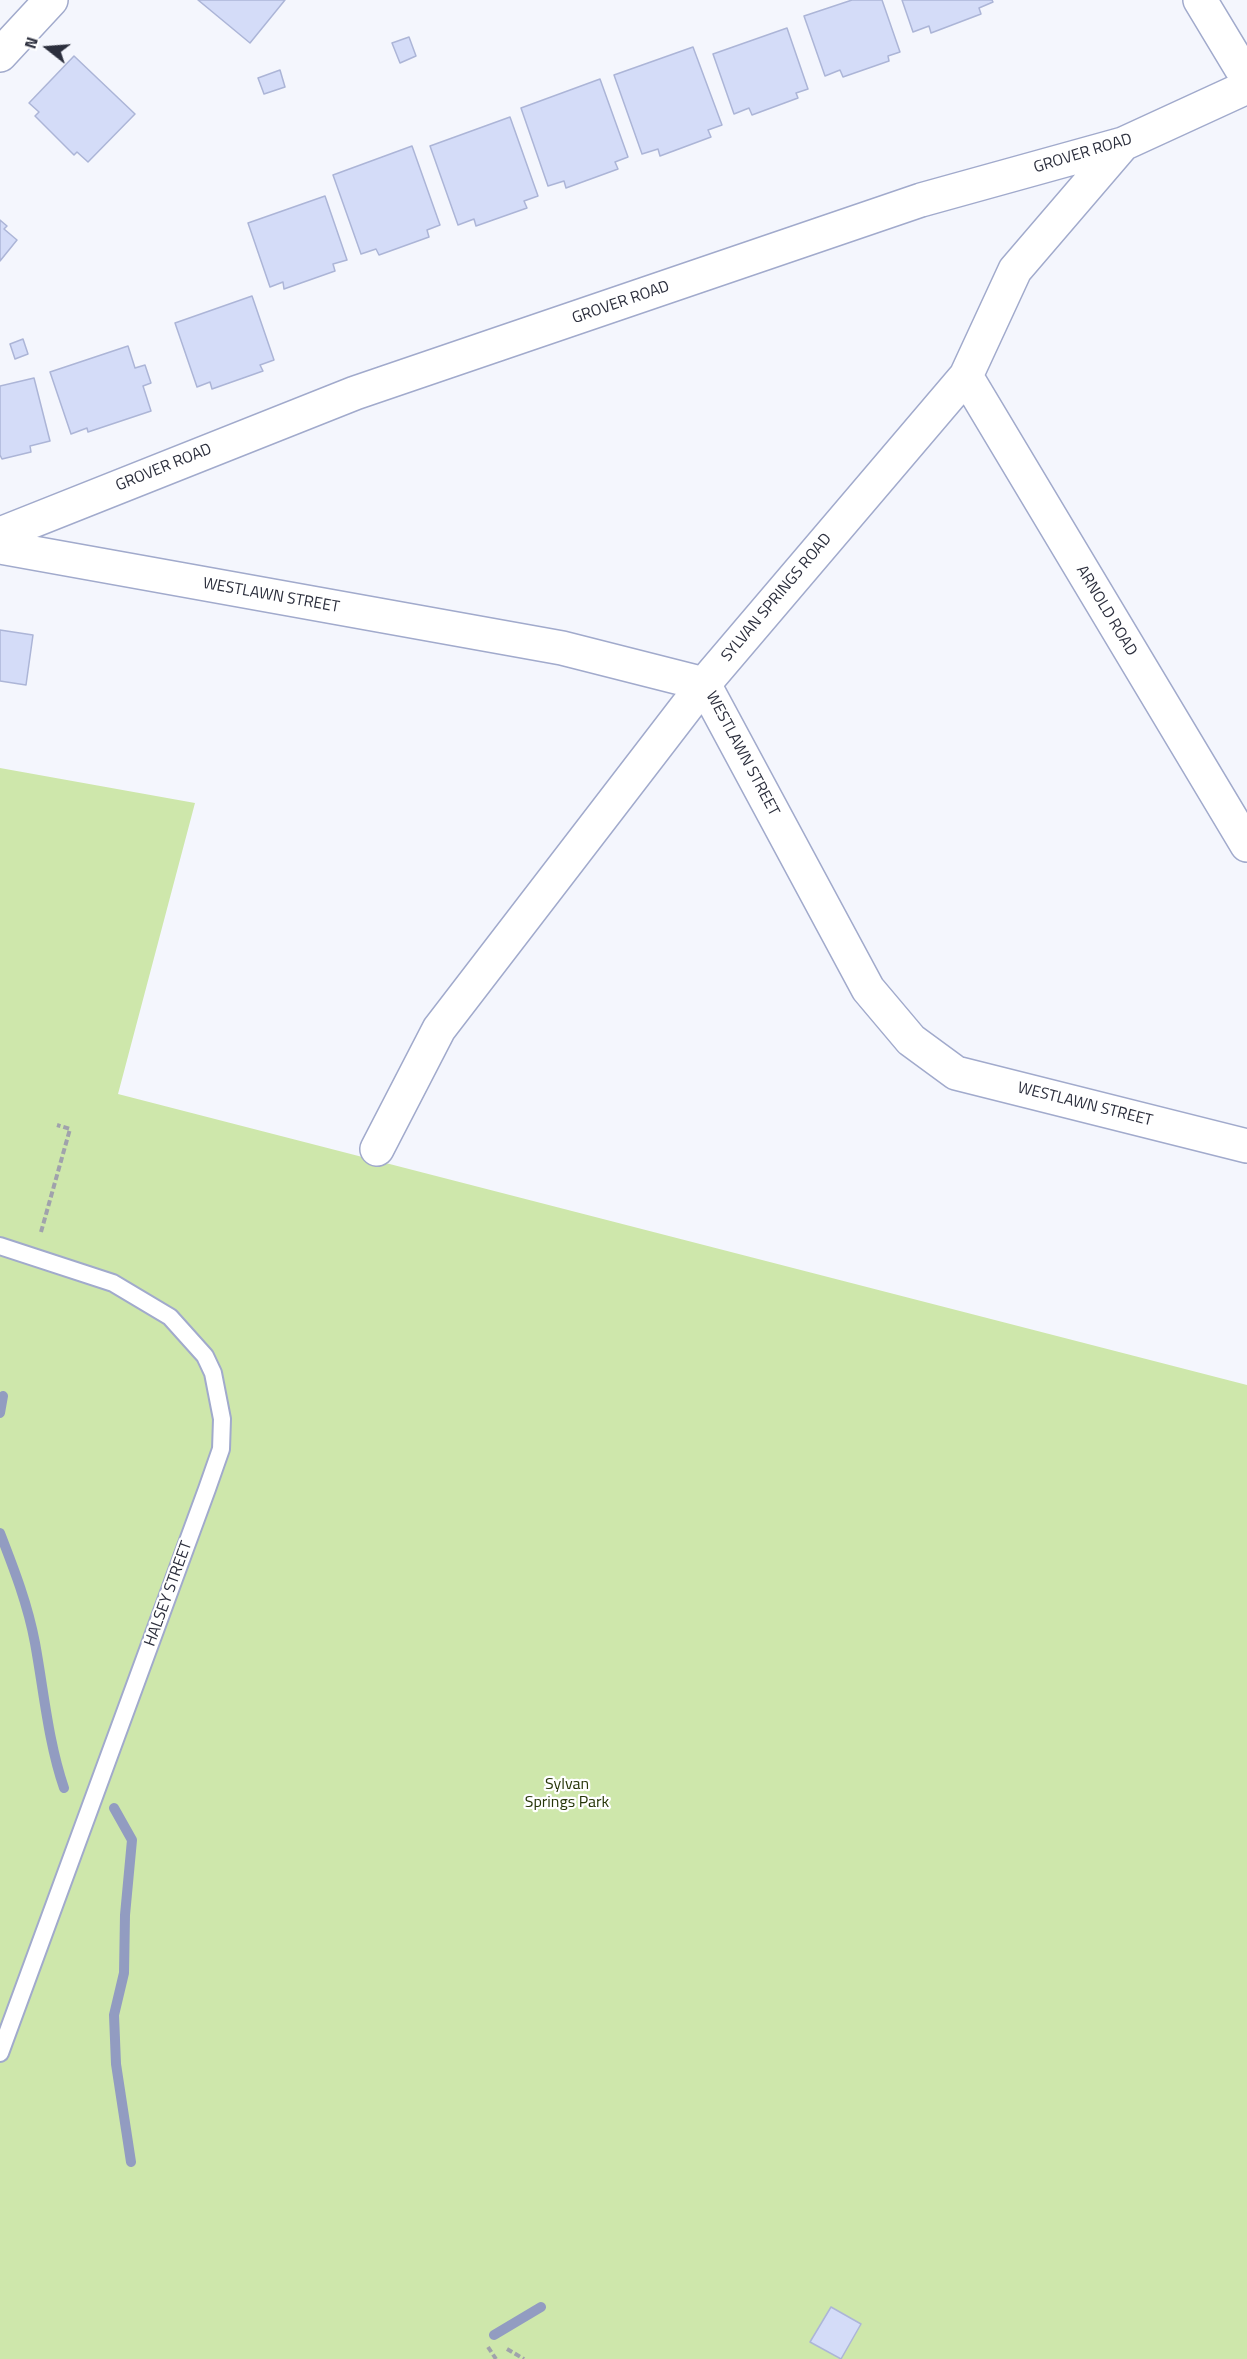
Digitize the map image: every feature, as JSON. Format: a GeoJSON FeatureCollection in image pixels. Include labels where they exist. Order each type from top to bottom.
{"type":"FeatureCollection","features":[{"type":"Feature","properties":{"kind":"street"},"geometry":{"type":"LineString","coordinates":[[0,55],[51,0]]}},
{"type":"Feature","properties":{"kind":"street"},"geometry":{"type":"LineString","coordinates":[[1200,0],[1247,78]]}},
{"type":"Feature","properties":{"kind":"street","name":"GROVER ROAD"},"geometry":{"type":"LineString","coordinates":[[0,534],[356,393],[921,200],[1123,144],[1247,87]]}},
{"type":"Feature","properties":{"kind":"street","name":"SYLVAN SPRINGS ROAD"},"geometry":{"type":"LineString","coordinates":[[376,1149],[439,1029],[704,684],[966,376],[1015,270],[1123,144]]}},
{"type":"Feature","properties":{"kind":"street","name":"ARNOLD ROAD"},"geometry":{"type":"LineString","coordinates":[[966,376],[1247,845]]}},
{"type":"Feature","properties":{"kind":"street","name":"WESTLAWN STREET"},"geometry":{"type":"LineString","coordinates":[[0,547],[562,648],[704,684],[868,989],[910,1040],[956,1073],[1247,1146]]}},
{"type":"Feature","properties":{"kind":"lane","name":"HALSEY STREET"},"geometry":{"type":"LineString","coordinates":[[0,1246],[112,1283],[171,1317],[205,1356],[213,1373],[222,1419],[220,1449],[207,1490],[0,2053]]}},
{"type":"Feature","properties":{"kind":"path"},"geometry":{"type":"LineString","coordinates":[[34,1256],[70,1129],[57,1125]]}},
{"type":"Feature","properties":{"kind":"path"},"geometry":{"type":"LineString","coordinates":[[488,2347],[496,2359]]}},
{"type":"Feature","properties":{"kind":"path"},"geometry":{"type":"LineString","coordinates":[[507,2349],[524,2359]]}},
{"type":"Feature","properties":{"kind":"green space","name":"Sylvan Springs Park"},"geometry":{"type":"Polygon","coordinates":[[[0,768],[195,803],[118,1094],[1247,1385],[1247,2359],[0,2359],[0,768]]]}},
{"type":"Feature","properties":{"kind":"building"},"geometry":{"type":"Polygon","coordinates":[[[198,0],[285,0],[250,43],[198,0]]]}},
{"type":"Feature","properties":{"kind":"building"},"geometry":{"type":"Polygon","coordinates":[[[852,0],[882,0],[900,52],[888,56],[889,61],[843,77],[840,70],[825,76],[804,16],[852,0]]]}},
{"type":"Feature","properties":{"kind":"building"},"geometry":{"type":"Polygon","coordinates":[[[902,0],[992,0],[993,2],[979,8],[981,14],[931,33],[929,26],[913,32],[902,0]]]}},
{"type":"Feature","properties":{"kind":"building"},"geometry":{"type":"Polygon","coordinates":[[[787,28],[808,89],[796,93],[798,98],[752,115],[749,108],[734,114],[713,54],[787,28]]]}},
{"type":"Feature","properties":{"kind":"building"},"geometry":{"type":"Polygon","coordinates":[[[409,37],[416,56],[400,63],[392,43],[409,37]]]}},
{"type":"Feature","properties":{"kind":"building"},"geometry":{"type":"Polygon","coordinates":[[[693,47],[722,125],[708,130],[711,137],[660,156],[658,149],[642,154],[614,75],[693,47]]]}},
{"type":"Feature","properties":{"kind":"building"},"geometry":{"type":"Polygon","coordinates":[[[74,56],[135,114],[88,162],[77,152],[74,155],[35,116],[39,112],[29,103],[74,56]]]}},
{"type":"Feature","properties":{"kind":"building"},"geometry":{"type":"Polygon","coordinates":[[[280,70],[285,87],[264,94],[258,78],[280,70]]]}},
{"type":"Feature","properties":{"kind":"building"},"geometry":{"type":"Polygon","coordinates":[[[600,79],[628,157],[615,162],[618,169],[566,188],[564,181],[548,186],[521,108],[600,79]]]}},
{"type":"Feature","properties":{"kind":"building"},"geometry":{"type":"Polygon","coordinates":[[[510,117],[538,196],[524,201],[527,208],[476,226],[474,219],[458,225],[430,146],[510,117]]]}},
{"type":"Feature","properties":{"kind":"building"},"geometry":{"type":"Polygon","coordinates":[[[412,146],[440,225],[427,230],[429,237],[379,255],[376,249],[361,254],[333,175],[412,146]]]}},
{"type":"Feature","properties":{"kind":"building"},"geometry":{"type":"Polygon","coordinates":[[[325,196],[347,260],[333,264],[335,271],[284,289],[283,282],[270,287],[248,223],[325,196]]]}},
{"type":"Feature","properties":{"kind":"building"},"geometry":{"type":"Polygon","coordinates":[[[0,220],[7,226],[4,229],[17,240],[0,261],[0,220]]]}},
{"type":"Feature","properties":{"kind":"building"},"geometry":{"type":"Polygon","coordinates":[[[252,296],[274,360],[260,365],[263,371],[212,389],[210,382],[197,387],[175,323],[252,296]]]}},
{"type":"Feature","properties":{"kind":"building"},"geometry":{"type":"Polygon","coordinates":[[[23,339],[28,354],[15,359],[10,344],[23,339]]]}},
{"type":"Feature","properties":{"kind":"building"},"geometry":{"type":"Polygon","coordinates":[[[128,346],[135,368],[145,365],[151,383],[143,386],[151,411],[88,432],[87,428],[71,434],[50,372],[128,346]]]}},
{"type":"Feature","properties":{"kind":"building"},"geometry":{"type":"Polygon","coordinates":[[[34,378],[50,441],[30,446],[31,452],[2,459],[0,455],[0,386],[34,378]]]}},
{"type":"Feature","properties":{"kind":"building"},"geometry":{"type":"Polygon","coordinates":[[[0,630],[33,635],[26,685],[0,681],[0,630]]]}},
{"type":"Feature","properties":{"kind":"building"},"geometry":{"type":"Polygon","coordinates":[[[831,2307],[861,2324],[841,2359],[810,2342],[831,2307]]]}},
{"type":"Feature","properties":{"kind":"waterway"},"geometry":{"type":"LineString","coordinates":[[0,1413],[3,1396]]}},
{"type":"Feature","properties":{"kind":"waterway"},"geometry":{"type":"LineString","coordinates":[[0,1533],[29,1615],[50,1734],[64,1788]]}},
{"type":"Feature","properties":{"kind":"waterway"},"geometry":{"type":"LineString","coordinates":[[114,1808],[132,1840],[125,1915],[124,1973],[114,2015],[116,2064],[131,2162]]}},
{"type":"Feature","properties":{"kind":"waterway"},"geometry":{"type":"LineString","coordinates":[[494,2335],[541,2307]]}}]}
